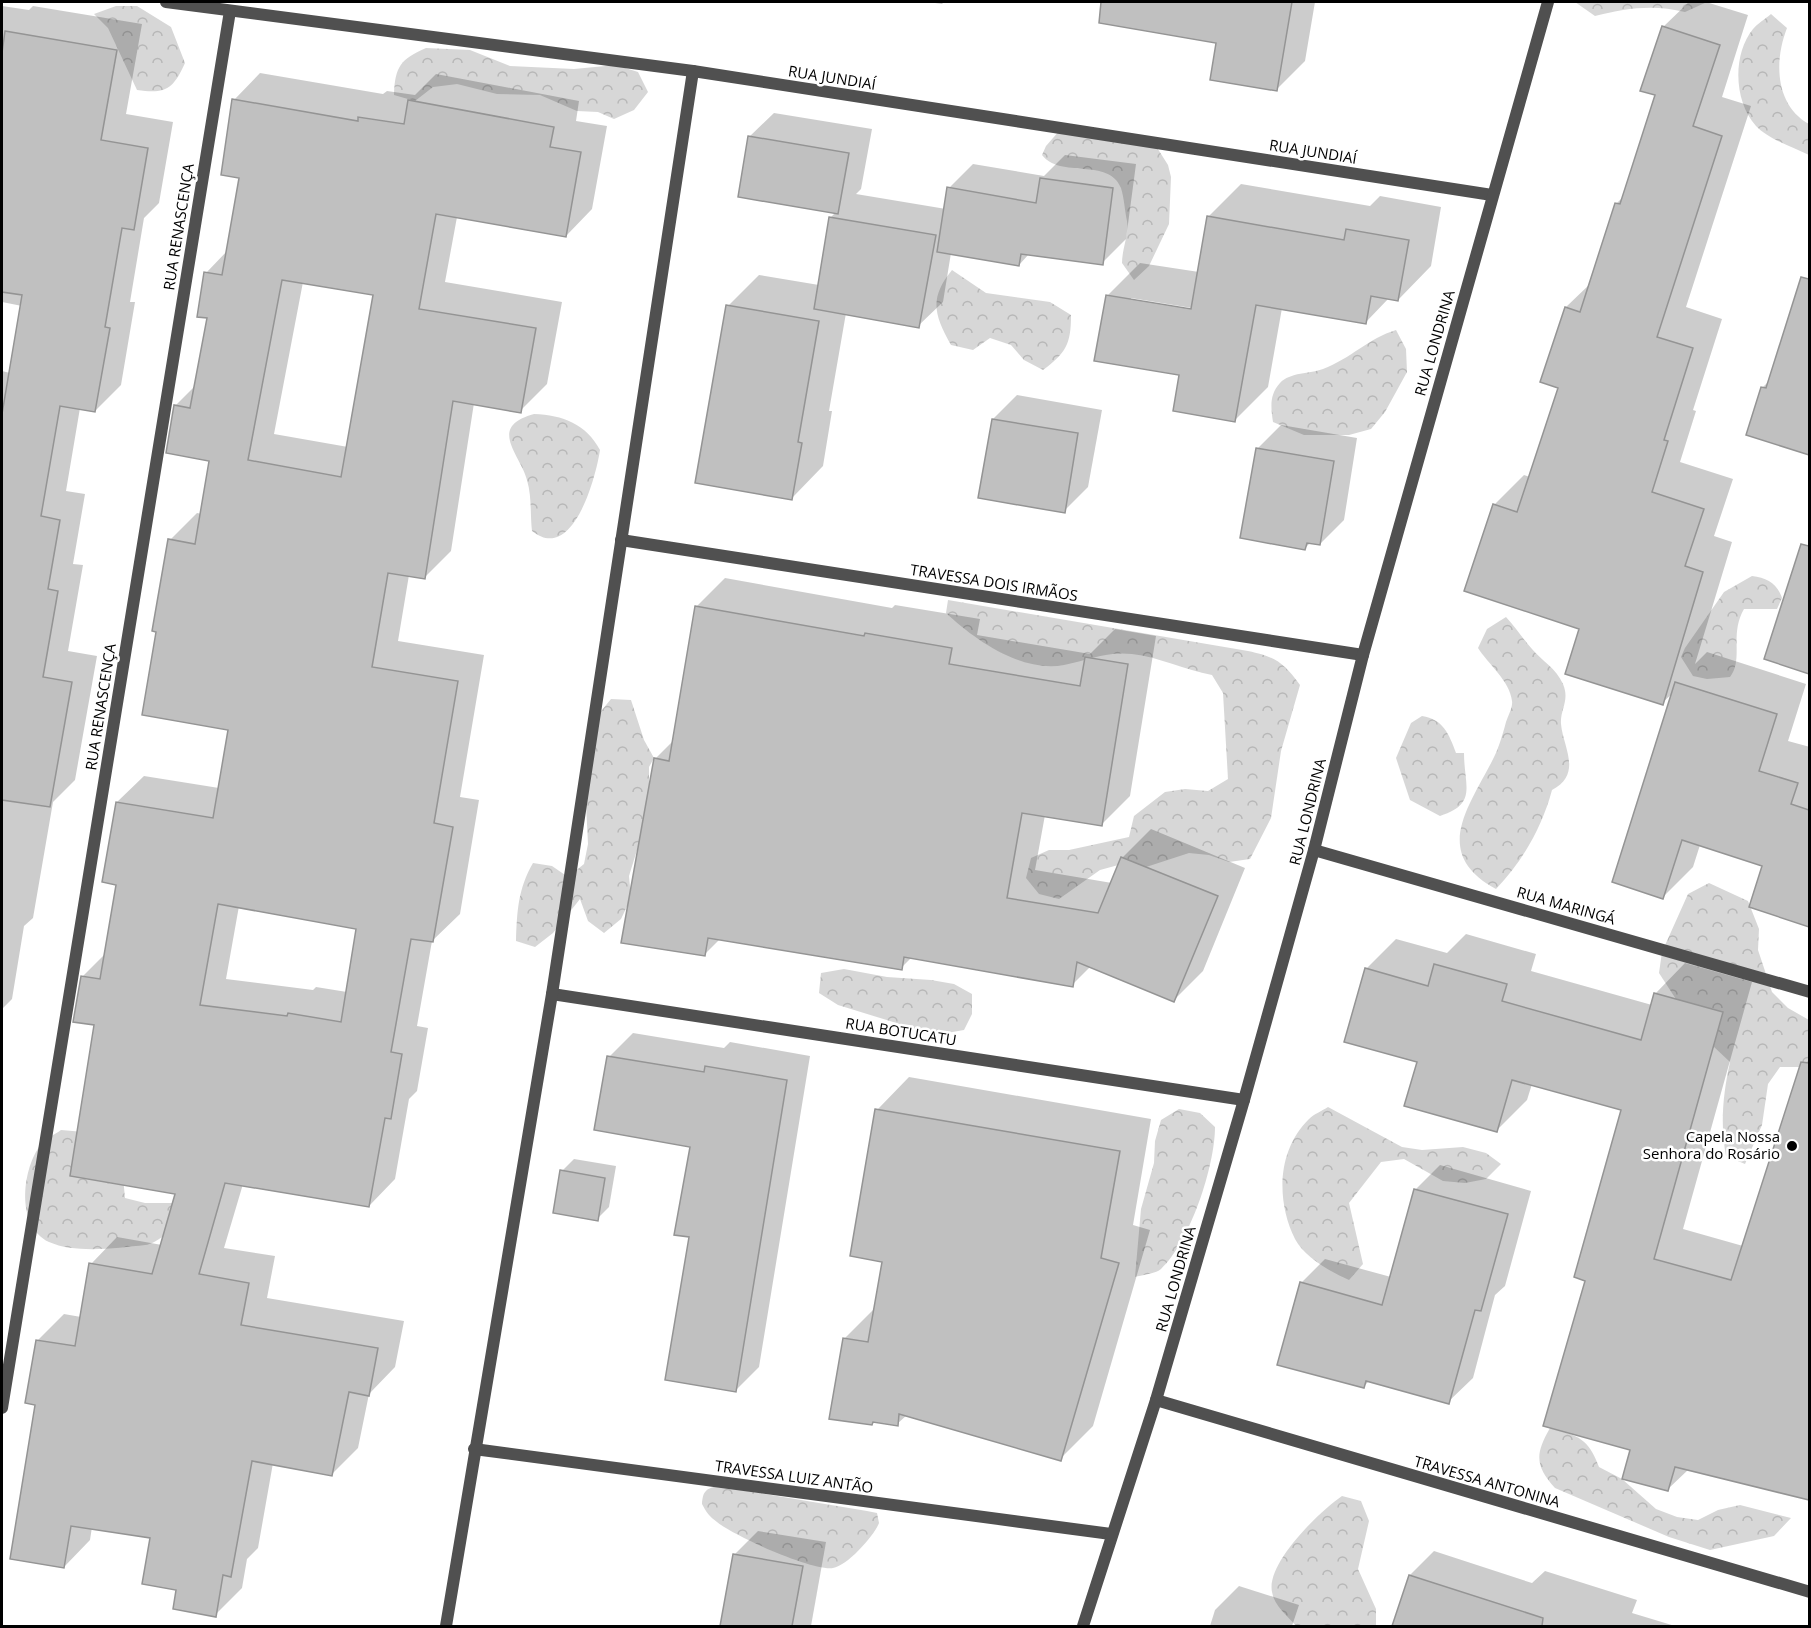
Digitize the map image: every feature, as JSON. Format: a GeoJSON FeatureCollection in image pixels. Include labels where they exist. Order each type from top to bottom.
{"type":"FeatureCollection","features":[{"type":"Feature","properties":{"kind":"street","name":"RUA JUNDIAÍ"},"geometry":{"type":"LineString","coordinates":[[166,2],[693,71],[1492,195]]}},
{"type":"Feature","properties":{"kind":"street","name":"RUA LONDRINA"},"geometry":{"type":"LineString","coordinates":[[1083,1626],[1156,1400],[1244,1100],[1314,850],[1363,655],[1548,2]]}},
{"type":"Feature","properties":{"kind":"street","name":"RUA RENASCENÇA"},"geometry":{"type":"LineString","coordinates":[[2,1408],[230,11]]}},
{"type":"Feature","properties":{"kind":"street"},"geometry":{"type":"LineString","coordinates":[[446,1626],[552,994],[693,71]]}},
{"type":"Feature","properties":{"kind":"street","name":"TRAVESSA DOIS IRMÃOS"},"geometry":{"type":"LineString","coordinates":[[621,540],[1363,655]]}},
{"type":"Feature","properties":{"kind":"street","name":"RUA MARINGÁ"},"geometry":{"type":"LineString","coordinates":[[1314,850],[1809,992]]}},
{"type":"Feature","properties":{"kind":"street","name":"RUA BOTUCATU"},"geometry":{"type":"LineString","coordinates":[[552,994],[1244,1100]]}},
{"type":"Feature","properties":{"kind":"street","name":"TRAVESSA ANTONINA"},"geometry":{"type":"LineString","coordinates":[[1156,1400],[1809,1592]]}},
{"type":"Feature","properties":{"kind":"street","name":"TRAVESSA LUIZ ANTÃO"},"geometry":{"type":"LineString","coordinates":[[474,1449],[1111,1534]]}},
{"type":"Feature","properties":{"kind":"green space"},"geometry":{"type":"Polygon","coordinates":[[[1575,2],[1707,2],[1685,12],[1662,8],[1640,8],[1595,16],[1575,2]]]}},
{"type":"Feature","properties":{"kind":"green space"},"geometry":{"type":"Polygon","coordinates":[[[116,6],[137,6],[171,27],[185,63],[176,79],[167,88],[155,91],[137,90],[108,28],[94,14],[116,6]]]}},
{"type":"Feature","properties":{"kind":"green space"},"geometry":{"type":"Polygon","coordinates":[[[1771,14],[1787,28],[1780,54],[1780,81],[1789,106],[1809,124],[1809,155],[1761,131],[1743,104],[1738,78],[1742,52],[1746,40],[1755,27],[1771,14]]]}},
{"type":"Feature","properties":{"kind":"green space"},"geometry":{"type":"Polygon","coordinates":[[[426,48],[470,50],[510,66],[574,69],[616,65],[638,72],[648,92],[634,110],[614,119],[598,112],[577,111],[540,95],[497,94],[457,84],[433,87],[415,101],[394,95],[396,77],[401,65],[405,60],[426,48]]]}},
{"type":"Feature","properties":{"kind":"green space"},"geometry":{"type":"Polygon","coordinates":[[[1060,130],[1156,146],[1168,165],[1171,177],[1169,224],[1149,266],[1134,280],[1122,263],[1127,226],[1121,188],[1115,179],[1106,173],[1060,166],[1050,162],[1042,155],[1046,146],[1060,130]]]}},
{"type":"Feature","properties":{"kind":"green space"},"geometry":{"type":"Polygon","coordinates":[[[952,270],[986,293],[1050,302],[1071,315],[1070,333],[1062,353],[1043,370],[1024,360],[1011,345],[990,338],[973,350],[951,345],[941,325],[936,307],[940,289],[952,270]]]}},
{"type":"Feature","properties":{"kind":"green space"},"geometry":{"type":"Polygon","coordinates":[[[1396,330],[1406,349],[1407,372],[1385,412],[1371,429],[1349,435],[1304,435],[1273,422],[1272,397],[1284,379],[1333,365],[1377,338],[1396,330]]]}},
{"type":"Feature","properties":{"kind":"green space"},"geometry":{"type":"Polygon","coordinates":[[[534,414],[555,416],[581,427],[600,450],[588,496],[580,513],[570,527],[559,536],[547,538],[532,531],[529,486],[510,442],[509,434],[512,426],[534,414]]]}},
{"type":"Feature","properties":{"kind":"green space"},"geometry":{"type":"Polygon","coordinates":[[[1752,576],[1767,580],[1774,585],[1782,598],[1777,609],[1744,609],[1737,628],[1736,662],[1730,677],[1707,679],[1693,676],[1681,657],[1685,648],[1724,592],[1752,576]]]}},
{"type":"Feature","properties":{"kind":"green space"},"geometry":{"type":"Polygon","coordinates":[[[948,600],[1248,651],[1272,658],[1289,671],[1300,685],[1281,751],[1271,818],[1250,859],[1229,862],[1209,855],[1189,853],[1143,868],[1122,864],[1100,870],[1059,899],[1039,894],[1026,878],[1031,858],[1049,850],[1069,850],[1129,837],[1134,816],[1165,792],[1185,789],[1208,791],[1228,779],[1223,693],[1212,675],[1142,656],[1123,653],[1048,666],[1016,659],[971,634],[946,613],[948,600]]]}},
{"type":"Feature","properties":{"kind":"green space"},"geometry":{"type":"Polygon","coordinates":[[[1506,617],[1532,649],[1557,673],[1563,684],[1566,695],[1561,724],[1569,768],[1561,784],[1552,790],[1543,817],[1523,855],[1496,889],[1477,876],[1465,862],[1460,847],[1460,832],[1472,799],[1498,749],[1512,706],[1507,687],[1478,648],[1487,629],[1506,617]]]}},
{"type":"Feature","properties":{"kind":"green space"},"geometry":{"type":"Polygon","coordinates":[[[611,699],[631,700],[644,740],[654,758],[649,767],[649,811],[629,876],[631,898],[621,919],[604,933],[588,921],[580,899],[553,933],[535,947],[516,941],[519,900],[533,863],[552,866],[568,877],[584,864],[588,844],[586,804],[597,716],[611,699]]]}},
{"type":"Feature","properties":{"kind":"green space"},"geometry":{"type":"Polygon","coordinates":[[[1422,716],[1440,724],[1448,734],[1456,753],[1464,753],[1466,792],[1464,799],[1460,806],[1440,816],[1410,800],[1396,758],[1411,723],[1422,716]]]}},
{"type":"Feature","properties":{"kind":"green space"},"geometry":{"type":"Polygon","coordinates":[[[1709,883],[1748,901],[1759,929],[1758,950],[1772,992],[1788,1008],[1809,1020],[1809,1067],[1780,1067],[1768,1084],[1762,1125],[1745,1164],[1726,1156],[1724,1144],[1723,1109],[1730,1062],[1696,1030],[1659,973],[1662,952],[1688,894],[1709,883]]]}},
{"type":"Feature","properties":{"kind":"green space"},"geometry":{"type":"Polygon","coordinates":[[[844,969],[887,977],[954,984],[972,994],[972,1014],[964,1030],[941,1034],[919,1030],[838,1005],[819,993],[821,973],[844,969]]]}},
{"type":"Feature","properties":{"kind":"green space"},"geometry":{"type":"Polygon","coordinates":[[[1328,1107],[1402,1147],[1422,1150],[1463,1147],[1486,1153],[1501,1164],[1486,1179],[1465,1183],[1443,1181],[1404,1159],[1381,1162],[1349,1203],[1363,1264],[1349,1280],[1319,1264],[1299,1246],[1289,1224],[1283,1193],[1285,1161],[1298,1131],[1309,1119],[1328,1107]]]}},
{"type":"Feature","properties":{"kind":"green space"},"geometry":{"type":"Polygon","coordinates":[[[1179,1109],[1200,1113],[1215,1127],[1206,1182],[1191,1222],[1172,1257],[1158,1271],[1135,1277],[1141,1209],[1154,1163],[1155,1141],[1161,1120],[1179,1109]]]}},
{"type":"Feature","properties":{"kind":"green space"},"geometry":{"type":"Polygon","coordinates":[[[61,1130],[84,1132],[123,1177],[125,1198],[145,1203],[174,1203],[166,1235],[147,1245],[84,1249],[60,1246],[38,1234],[31,1224],[25,1198],[29,1170],[41,1144],[61,1130]]]}},
{"type":"Feature","properties":{"kind":"green space"},"geometry":{"type":"Polygon","coordinates":[[[1550,1428],[1568,1433],[1581,1440],[1591,1450],[1599,1467],[1622,1479],[1656,1509],[1677,1517],[1698,1520],[1718,1510],[1740,1505],[1791,1518],[1774,1536],[1710,1550],[1669,1537],[1555,1488],[1544,1473],[1539,1460],[1542,1445],[1550,1428]]]}},
{"type":"Feature","properties":{"kind":"green space"},"geometry":{"type":"Polygon","coordinates":[[[717,1486],[877,1513],[879,1523],[866,1542],[839,1566],[833,1568],[808,1564],[739,1536],[708,1514],[702,1504],[703,1497],[710,1488],[717,1486]]]}},
{"type":"Feature","properties":{"kind":"green space"},"geometry":{"type":"Polygon","coordinates":[[[1342,1496],[1361,1501],[1369,1521],[1358,1569],[1376,1609],[1376,1626],[1296,1626],[1275,1602],[1272,1580],[1277,1567],[1296,1539],[1321,1513],[1342,1496]]]}},
{"type":"Feature","properties":{"kind":"building"},"geometry":{"type":"Polygon","coordinates":[[[1101,2],[1292,2],[1277,91],[1210,80],[1216,43],[1099,23],[1101,2]]]}},
{"type":"Feature","properties":{"kind":"building"},"geometry":{"type":"Polygon","coordinates":[[[1662,26],[1720,45],[1693,126],[1722,136],[1657,337],[1693,348],[1664,440],[1668,441],[1652,492],[1704,509],[1685,566],[1703,572],[1663,705],[1565,674],[1579,629],[1464,591],[1493,504],[1517,512],[1558,388],[1540,382],[1565,307],[1580,312],[1615,203],[1620,204],[1655,95],[1640,91],[1662,26]]]}},
{"type":"Feature","properties":{"kind":"building"},"geometry":{"type":"Polygon","coordinates":[[[5,31],[117,50],[101,140],[148,148],[134,230],[122,228],[105,327],[110,328],[95,412],[60,406],[41,516],[60,520],[48,589],[58,591],[43,677],[72,682],[50,807],[2,800],[2,414],[22,295],[2,292],[2,53],[5,31]]]}},
{"type":"Feature","properties":{"kind":"building"},"geometry":{"type":"Polygon","coordinates":[[[232,99],[358,121],[358,117],[404,124],[408,100],[554,127],[550,147],[581,152],[566,237],[436,214],[419,309],[536,328],[521,413],[453,401],[425,579],[388,573],[372,667],[458,681],[434,823],[453,827],[433,942],[411,939],[391,1052],[402,1054],[391,1119],[385,1118],[369,1207],[225,1183],[199,1274],[249,1283],[241,1325],[378,1348],[369,1396],[349,1392],[332,1476],[252,1461],[231,1577],[223,1575],[216,1617],[173,1609],[176,1590],[142,1584],[150,1538],[71,1526],[64,1568],[10,1559],[35,1405],[25,1403],[36,1340],[75,1346],[89,1263],[152,1274],[175,1194],[70,1176],[94,1025],[73,1022],[81,976],[100,979],[116,885],[102,882],[116,802],[213,818],[228,730],[142,715],[156,632],[152,631],[168,539],[195,544],[209,461],[166,453],[174,405],[190,408],[207,318],[197,317],[204,272],[222,275],[239,178],[221,175],[232,99]],[[282,280],[248,460],[341,477],[373,295],[282,280]],[[218,904],[200,1005],[287,1016],[288,1013],[341,1022],[356,929],[218,904]]]}},
{"type":"Feature","properties":{"kind":"building"},"geometry":{"type":"Polygon","coordinates":[[[748,136],[849,153],[838,214],[738,197],[748,136]]]}},
{"type":"Feature","properties":{"kind":"building"},"geometry":{"type":"Polygon","coordinates":[[[1040,178],[1113,188],[1103,265],[1021,254],[1019,266],[937,252],[947,187],[1036,203],[1040,178]]]}},
{"type":"Feature","properties":{"kind":"building"},"geometry":{"type":"Polygon","coordinates":[[[1207,216],[1344,240],[1346,229],[1409,240],[1398,301],[1371,296],[1366,324],[1256,305],[1235,422],[1173,411],[1179,375],[1094,361],[1106,295],[1191,309],[1207,216]]]}},
{"type":"Feature","properties":{"kind":"building"},"geometry":{"type":"Polygon","coordinates":[[[829,217],[936,235],[919,328],[814,309],[829,217]]]}},
{"type":"Feature","properties":{"kind":"building"},"geometry":{"type":"Polygon","coordinates":[[[1801,277],[1809,279],[1809,455],[1746,435],[1761,387],[1766,388],[1801,277]]]}},
{"type":"Feature","properties":{"kind":"building"},"geometry":{"type":"Polygon","coordinates":[[[726,305],[819,321],[798,442],[802,443],[792,500],[695,483],[726,305]]]}},
{"type":"Feature","properties":{"kind":"building"},"geometry":{"type":"Polygon","coordinates":[[[992,419],[1078,433],[1065,513],[978,498],[992,419]]]}},
{"type":"Feature","properties":{"kind":"building"},"geometry":{"type":"Polygon","coordinates":[[[1256,448],[1334,461],[1320,545],[1307,543],[1305,550],[1240,538],[1256,448]]]}},
{"type":"Feature","properties":{"kind":"building"},"geometry":{"type":"Polygon","coordinates":[[[1801,544],[1809,546],[1809,674],[1764,659],[1801,544]]]}},
{"type":"Feature","properties":{"kind":"building"},"geometry":{"type":"Polygon","coordinates":[[[695,606],[864,636],[865,633],[952,648],[949,664],[1080,686],[1085,657],[1128,664],[1102,826],[1022,813],[1007,898],[1098,913],[1121,857],[1218,896],[1174,1002],[1077,962],[1073,987],[904,957],[902,970],[708,938],[705,956],[621,943],[654,758],[669,761],[695,606]]]}},
{"type":"Feature","properties":{"kind":"building"},"geometry":{"type":"Polygon","coordinates":[[[1675,682],[1777,714],[1759,771],[1798,783],[1791,804],[1809,810],[1809,927],[1749,907],[1762,866],[1682,840],[1663,899],[1612,882],[1675,682]]]}},
{"type":"Feature","properties":{"kind":"building"},"geometry":{"type":"Polygon","coordinates":[[[1434,964],[1507,984],[1502,1001],[1641,1040],[1654,993],[1723,1012],[1654,1259],[1731,1280],[1801,1062],[1809,1063],[1809,1500],[1675,1467],[1668,1491],[1622,1479],[1630,1450],[1543,1426],[1585,1281],[1574,1277],[1621,1110],[1512,1080],[1497,1132],[1404,1106],[1417,1062],[1344,1042],[1365,968],[1428,986],[1434,964]]]}},
{"type":"Feature","properties":{"kind":"building"},"geometry":{"type":"Polygon","coordinates":[[[607,1056],[704,1072],[705,1066],[787,1080],[736,1392],[665,1380],[689,1237],[674,1235],[690,1147],[594,1130],[607,1056]]]}},
{"type":"Feature","properties":{"kind":"building"},"geometry":{"type":"Polygon","coordinates":[[[875,1109],[1120,1151],[1101,1258],[1119,1263],[1061,1461],[899,1414],[898,1426],[829,1419],[843,1338],[868,1342],[882,1262],[850,1256],[875,1109]]]}},
{"type":"Feature","properties":{"kind":"building"},"geometry":{"type":"Polygon","coordinates":[[[560,1170],[605,1178],[598,1221],[553,1213],[560,1170]]]}},
{"type":"Feature","properties":{"kind":"building"},"geometry":{"type":"Polygon","coordinates":[[[1414,1189],[1508,1214],[1481,1311],[1475,1310],[1449,1404],[1366,1381],[1364,1388],[1277,1365],[1300,1282],[1382,1305],[1414,1189]]]}},
{"type":"Feature","properties":{"kind":"building"},"geometry":{"type":"Polygon","coordinates":[[[733,1554],[803,1566],[792,1626],[720,1626],[733,1554]]]}},
{"type":"Feature","properties":{"kind":"building"},"geometry":{"type":"Polygon","coordinates":[[[1409,1575],[1543,1618],[1542,1626],[1392,1626],[1409,1575]]]}},
{"type":"Feature","properties":{"kind":"place","name":"Capela Nossa Senhora do Rosário"},"geometry":{"type":"Point","coordinates":[1792,1146]}}]}
